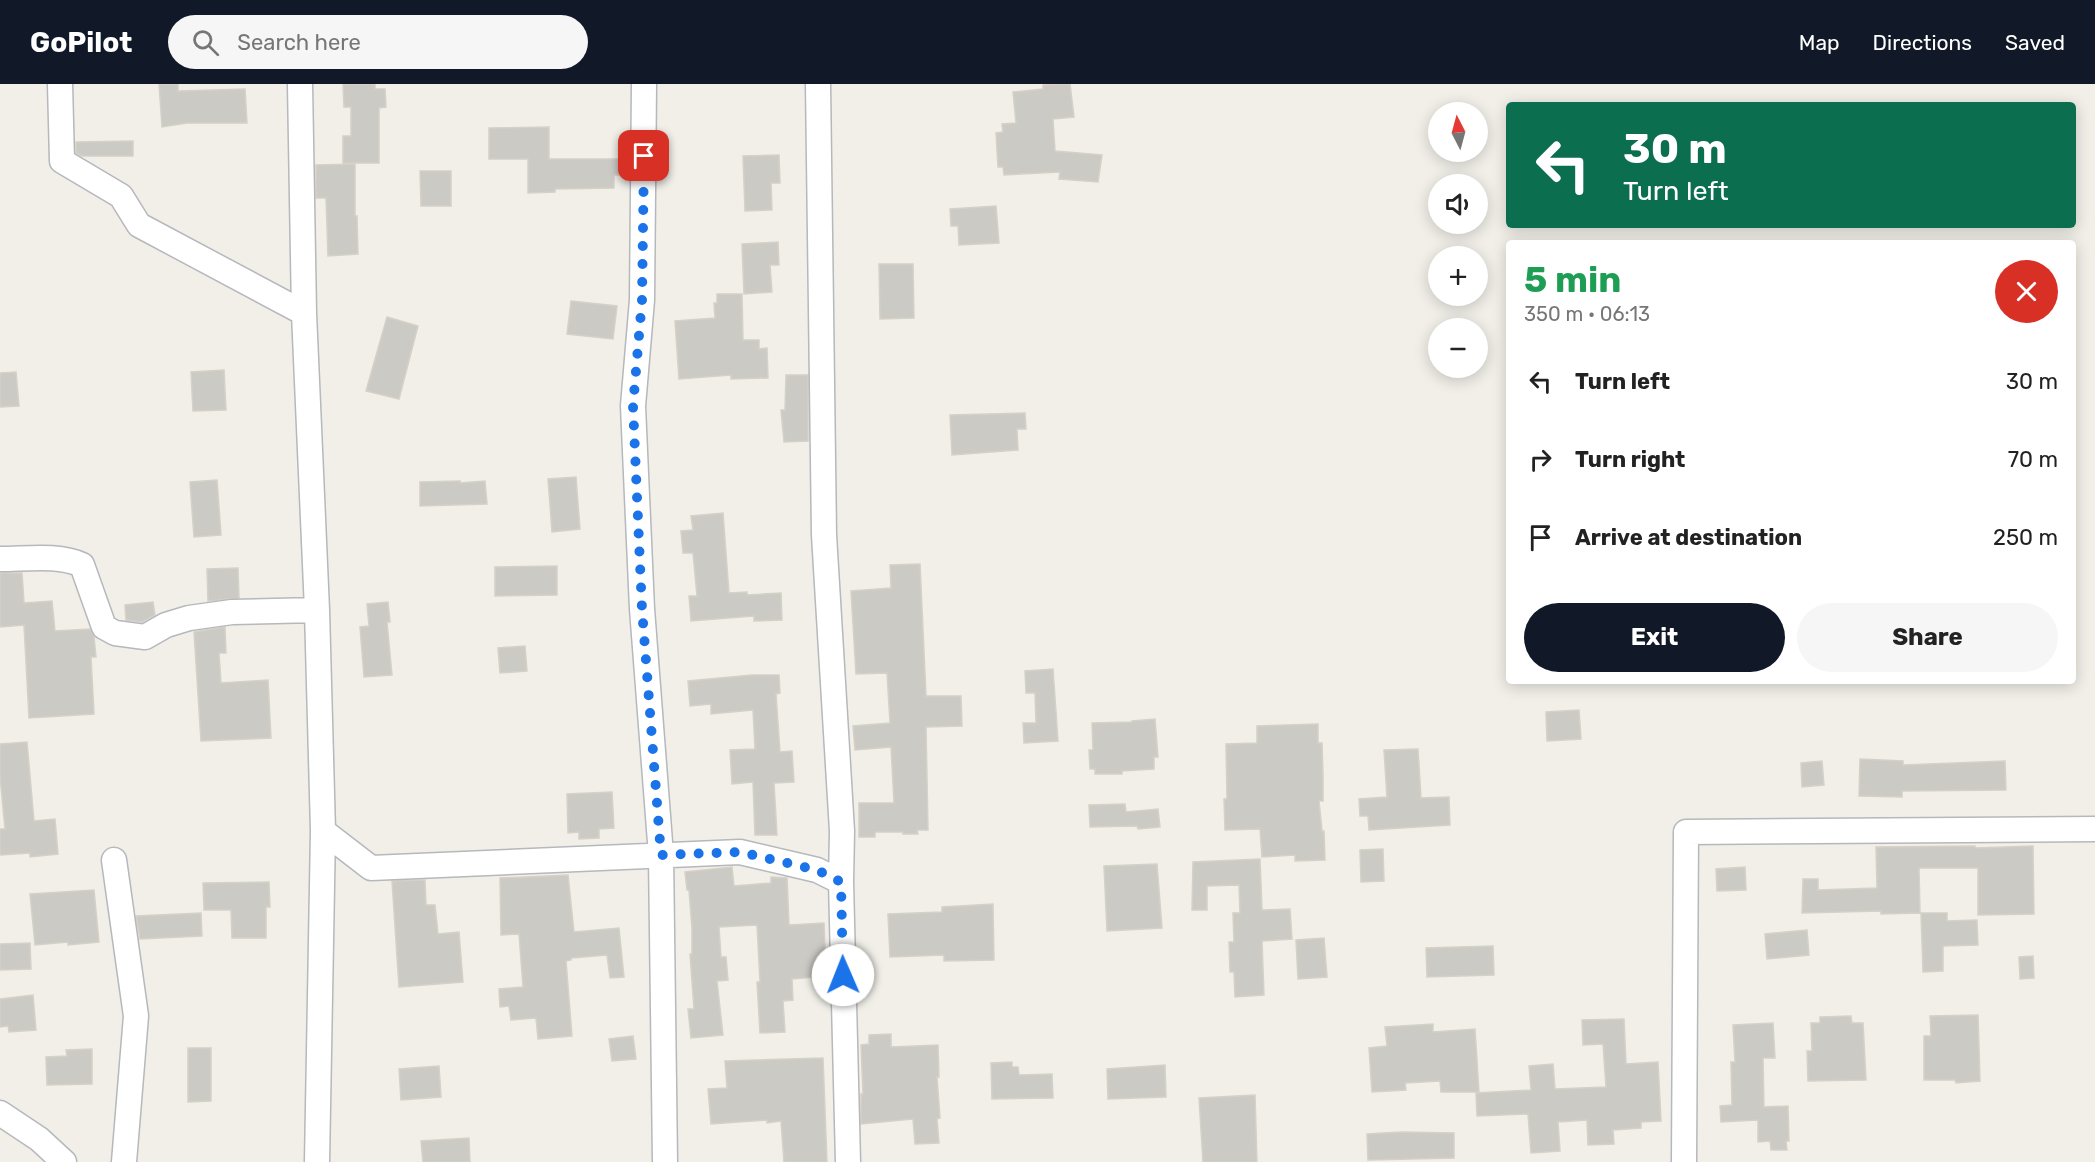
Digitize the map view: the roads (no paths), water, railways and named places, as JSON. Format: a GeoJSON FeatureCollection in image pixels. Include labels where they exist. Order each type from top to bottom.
{"type":"FeatureCollection","features":[{"type":"Feature","properties":{"kind":"street"},"geometry":{"type":"LineString","coordinates":[[60,84],[62,161],[121,196],[139,225],[304,313]]}},
{"type":"Feature","properties":{"kind":"street"},"geometry":{"type":"LineString","coordinates":[[300,84],[304,313],[317,610],[323,831],[317,1162]]}},
{"type":"Feature","properties":{"kind":"street"},"geometry":{"type":"LineString","coordinates":[[644,84],[642,300],[633,406],[642,609],[661,855],[665,1162]]}},
{"type":"Feature","properties":{"kind":"street"},"geometry":{"type":"LineString","coordinates":[[818,84],[824,535],[842,831],[841,882],[848,1162]]}},
{"type":"Feature","properties":{"kind":"street"},"geometry":{"type":"LineString","coordinates":[[0,559],[73,561],[82,566],[104,627],[115,633],[132,636],[145,637],[166,625],[189,618],[232,612],[317,610]]}},
{"type":"Feature","properties":{"kind":"street"},"geometry":{"type":"LineString","coordinates":[[1684,1162],[1686,832],[2095,829]]}},
{"type":"Feature","properties":{"kind":"street"},"geometry":{"type":"LineString","coordinates":[[323,831],[371,868],[740,852],[817,870],[841,882]]}},
{"type":"Feature","properties":{"kind":"street"},"geometry":{"type":"LineString","coordinates":[[114,860],[136,1016],[124,1162]]}},
{"type":"Feature","properties":{"kind":"street"},"geometry":{"type":"LineString","coordinates":[[0,1113],[39,1139],[64,1162]]}}]}
